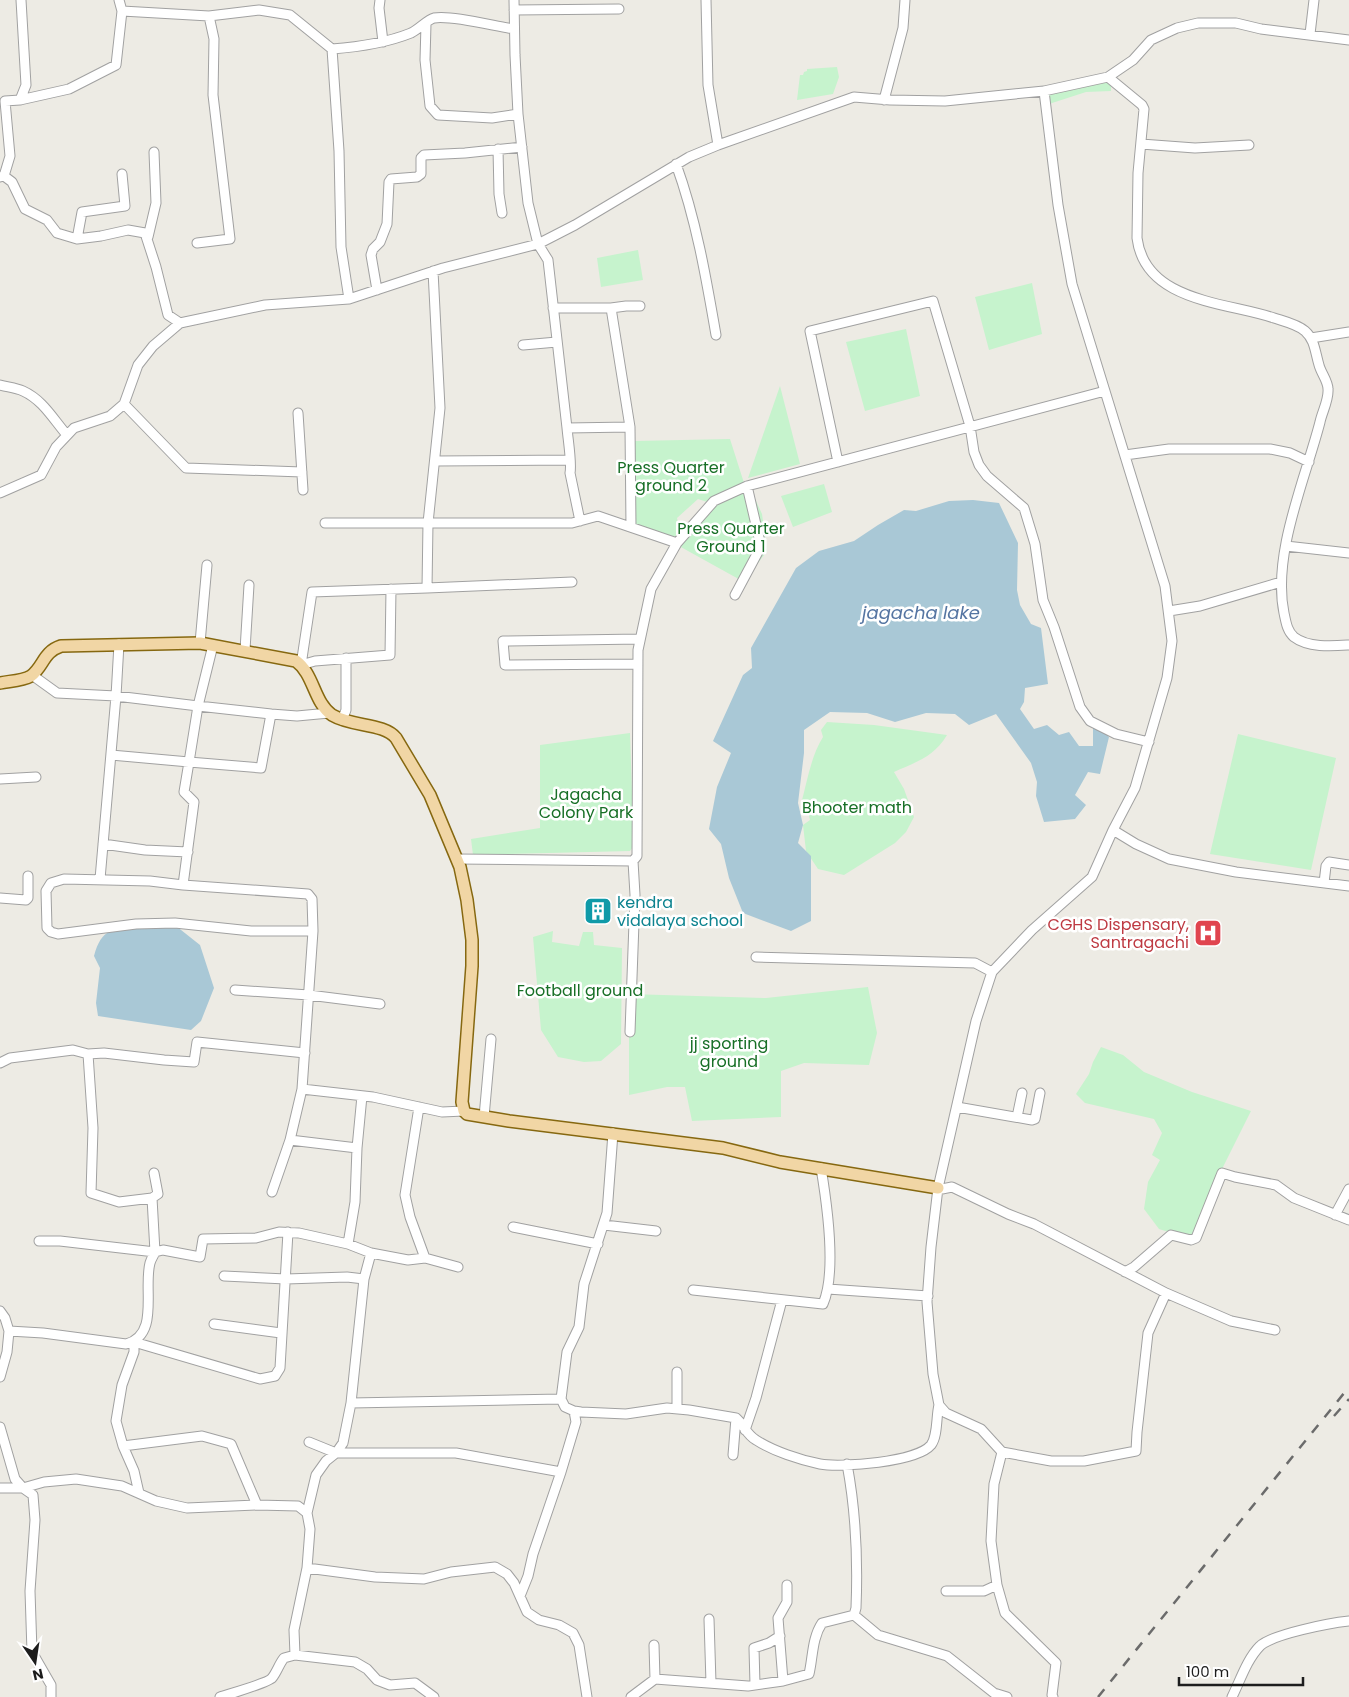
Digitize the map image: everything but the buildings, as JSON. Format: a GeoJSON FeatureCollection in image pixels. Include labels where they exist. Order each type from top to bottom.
{"type":"FeatureCollection","features":[{"type":"Feature","properties":{"kind":"main road"},"geometry":{"type":"LineString","coordinates":[[0,683],[32,675],[49,652],[61,646],[200,643],[290,659],[301,665],[324,707],[330,713],[342,720],[361,726],[384,729],[391,732],[430,795],[457,859],[467,900],[472,940],[472,966],[462,1102],[464,1111],[470,1115],[484,1117],[724,1148],[780,1162],[938,1189]]}},
{"type":"Feature","properties":{"kind":"street"},"geometry":{"type":"LineString","coordinates":[[20,100],[26,85],[21,0]]}},
{"type":"Feature","properties":{"kind":"street"},"geometry":{"type":"LineString","coordinates":[[119,0],[122,11],[116,64],[69,88],[20,100],[5,101],[10,156],[2,177],[12,182],[25,209],[46,220],[57,233],[77,239],[128,230],[145,233],[148,237]]}},
{"type":"Feature","properties":{"kind":"street"},"geometry":{"type":"LineString","coordinates":[[380,0],[379,8],[383,42]]}},
{"type":"Feature","properties":{"kind":"street"},"geometry":{"type":"LineString","coordinates":[[514,0],[518,114],[528,203],[538,244],[548,260],[570,451],[570,473],[580,521]]}},
{"type":"Feature","properties":{"kind":"street"},"geometry":{"type":"LineString","coordinates":[[706,0],[708,85],[718,145]]}},
{"type":"Feature","properties":{"kind":"street"},"geometry":{"type":"LineString","coordinates":[[884,100],[903,28],[905,0]]}},
{"type":"Feature","properties":{"kind":"street"},"geometry":{"type":"LineString","coordinates":[[1310,34],[1314,0]]}},
{"type":"Feature","properties":{"kind":"street"},"geometry":{"type":"LineString","coordinates":[[514,10],[619,9]]}},
{"type":"Feature","properties":{"kind":"street"},"geometry":{"type":"LineString","coordinates":[[122,11],[209,16],[259,10],[290,15],[332,49],[383,42],[413,32],[432,18],[514,29]]}},
{"type":"Feature","properties":{"kind":"street"},"geometry":{"type":"LineString","coordinates":[[198,243],[230,240],[213,95],[214,39],[209,16]]}},
{"type":"Feature","properties":{"kind":"street"},"geometry":{"type":"LineString","coordinates":[[0,494],[41,475],[56,447],[74,428],[110,416],[124,404],[138,365],[153,346],[180,323],[265,305],[349,299],[433,271],[538,244],[575,225],[689,157],[854,97],[884,100],[946,101],[1044,91],[1108,77],[1133,60],[1151,40],[1177,28],[1198,22],[1236,23],[1261,29],[1349,40]]}},
{"type":"Feature","properties":{"kind":"street"},"geometry":{"type":"LineString","coordinates":[[426,24],[425,60],[430,106],[438,115],[492,118],[518,114]]}},
{"type":"Feature","properties":{"kind":"street"},"geometry":{"type":"LineString","coordinates":[[332,49],[339,151],[341,247],[349,299]]}},
{"type":"Feature","properties":{"kind":"street"},"geometry":{"type":"LineString","coordinates":[[1108,77],[1142,105],[1144,109],[1138,173],[1137,242],[1145,262],[1159,280],[1188,296],[1284,321],[1302,328],[1311,338],[1328,389],[1286,546],[1281,582],[1282,606],[1287,627],[1294,637],[1307,643],[1332,646],[1349,644]]}},
{"type":"Feature","properties":{"kind":"street"},"geometry":{"type":"LineString","coordinates":[[613,1133],[607,1213],[584,1284],[580,1326],[568,1352],[561,1399],[565,1406],[574,1411],[626,1414],[667,1408],[736,1418],[741,1422],[744,1430],[756,1440],[799,1459],[822,1464],[894,1460],[926,1449],[932,1444],[939,1405],[933,1374],[928,1296],[938,1189],[976,1021],[992,972],[1032,930],[1092,877],[1112,830],[1135,788],[1167,678],[1172,641],[1165,586],[1072,284],[1058,205],[1044,91]]}},
{"type":"Feature","properties":{"kind":"street"},"geometry":{"type":"LineString","coordinates":[[1141,144],[1195,148],[1249,145]]}},
{"type":"Feature","properties":{"kind":"street"},"geometry":{"type":"LineString","coordinates":[[377,290],[371,255],[372,249],[380,242],[388,224],[389,182],[391,179],[417,177],[421,174],[424,154],[522,147]]}},
{"type":"Feature","properties":{"kind":"street"},"geometry":{"type":"LineString","coordinates":[[498,149],[499,194],[502,213]]}},
{"type":"Feature","properties":{"kind":"street"},"geometry":{"type":"LineString","coordinates":[[154,152],[156,203],[148,237],[168,315],[180,323]]}},
{"type":"Feature","properties":{"kind":"street"},"geometry":{"type":"LineString","coordinates":[[676,164],[686,192],[716,334]]}},
{"type":"Feature","properties":{"kind":"street"},"geometry":{"type":"LineString","coordinates":[[77,239],[82,212],[125,206],[122,174]]}},
{"type":"Feature","properties":{"kind":"street"},"geometry":{"type":"LineString","coordinates":[[427,588],[428,523],[440,408],[433,271]]}},
{"type":"Feature","properties":{"kind":"street"},"geometry":{"type":"LineString","coordinates":[[838,462],[810,332],[933,301],[970,426],[974,452],[979,465],[987,476],[1024,508],[1035,544],[1043,600],[1080,707],[1090,721],[1116,734],[1149,742]]}},
{"type":"Feature","properties":{"kind":"street"},"geometry":{"type":"LineString","coordinates":[[553,308],[640,306]]}},
{"type":"Feature","properties":{"kind":"street"},"geometry":{"type":"LineString","coordinates":[[611,308],[630,427],[631,528]]}},
{"type":"Feature","properties":{"kind":"street"},"geometry":{"type":"LineString","coordinates":[[1311,338],[1349,332]]}},
{"type":"Feature","properties":{"kind":"street"},"geometry":{"type":"LineString","coordinates":[[524,345],[557,342]]}},
{"type":"Feature","properties":{"kind":"street"},"geometry":{"type":"LineString","coordinates":[[0,385],[22,390],[38,401],[48,410],[67,435]]}},
{"type":"Feature","properties":{"kind":"street"},"geometry":{"type":"LineString","coordinates":[[630,1032],[635,895],[633,861],[637,856],[638,650],[651,589],[676,543],[714,501],[747,486],[1105,391]]}},
{"type":"Feature","properties":{"kind":"street"},"geometry":{"type":"LineString","coordinates":[[124,404],[186,468],[302,472]]}},
{"type":"Feature","properties":{"kind":"street"},"geometry":{"type":"LineString","coordinates":[[298,413],[303,490]]}},
{"type":"Feature","properties":{"kind":"street"},"geometry":{"type":"LineString","coordinates":[[567,428],[630,427]]}},
{"type":"Feature","properties":{"kind":"street"},"geometry":{"type":"LineString","coordinates":[[1125,455],[1169,449],[1270,449],[1290,453],[1309,462]]}},
{"type":"Feature","properties":{"kind":"street"},"geometry":{"type":"LineString","coordinates":[[435,461],[569,460]]}},
{"type":"Feature","properties":{"kind":"street"},"geometry":{"type":"LineString","coordinates":[[735,596],[758,552],[760,542],[747,486]]}},
{"type":"Feature","properties":{"kind":"street"},"geometry":{"type":"LineString","coordinates":[[325,523],[572,523],[598,516],[676,543]]}},
{"type":"Feature","properties":{"kind":"street"},"geometry":{"type":"LineString","coordinates":[[1286,546],[1349,553]]}},
{"type":"Feature","properties":{"kind":"street"},"geometry":{"type":"LineString","coordinates":[[200,643],[207,564]]}},
{"type":"Feature","properties":{"kind":"street"},"geometry":{"type":"LineString","coordinates":[[392,589],[390,655],[316,661],[301,665],[312,592],[572,582]]}},
{"type":"Feature","properties":{"kind":"street"},"geometry":{"type":"LineString","coordinates":[[1168,611],[1200,606],[1281,582]]}},
{"type":"Feature","properties":{"kind":"street"},"geometry":{"type":"LineString","coordinates":[[245,650],[249,585]]}},
{"type":"Feature","properties":{"kind":"street"},"geometry":{"type":"LineString","coordinates":[[638,664],[505,665],[503,641],[640,639]]}},
{"type":"Feature","properties":{"kind":"street"},"geometry":{"type":"LineString","coordinates":[[100,879],[119,644]]}},
{"type":"Feature","properties":{"kind":"street"},"geometry":{"type":"LineString","coordinates":[[183,885],[194,802],[184,792],[198,706],[213,645]]}},
{"type":"Feature","properties":{"kind":"street"},"geometry":{"type":"LineString","coordinates":[[342,720],[346,710],[346,658]]}},
{"type":"Feature","properties":{"kind":"street"},"geometry":{"type":"LineString","coordinates":[[32,675],[57,693],[116,696],[297,716],[330,713]]}},
{"type":"Feature","properties":{"kind":"street"},"geometry":{"type":"LineString","coordinates":[[111,755],[261,768],[271,714]]}},
{"type":"Feature","properties":{"kind":"street"},"geometry":{"type":"LineString","coordinates":[[0,779],[36,777]]}},
{"type":"Feature","properties":{"kind":"street"},"geometry":{"type":"LineString","coordinates":[[1112,830],[1136,844],[1169,859],[1236,872],[1349,886]]}},
{"type":"Feature","properties":{"kind":"street"},"geometry":{"type":"LineString","coordinates":[[103,844],[145,850],[188,852]]}},
{"type":"Feature","properties":{"kind":"street"},"geometry":{"type":"LineString","coordinates":[[457,859],[633,861]]}},
{"type":"Feature","properties":{"kind":"street"},"geometry":{"type":"LineString","coordinates":[[1324,883],[1326,866],[1329,862],[1349,865]]}},
{"type":"Feature","properties":{"kind":"street"},"geometry":{"type":"LineString","coordinates":[[0,898],[26,900],[28,898],[28,876]]}},
{"type":"Feature","properties":{"kind":"street"},"geometry":{"type":"LineString","coordinates":[[272,1192],[290,1140],[302,1089],[314,931],[312,899],[308,894],[150,881],[100,879],[64,879],[50,883],[46,891],[47,928],[58,934],[136,924],[175,923],[251,930],[314,931]]}},
{"type":"Feature","properties":{"kind":"street"},"geometry":{"type":"LineString","coordinates":[[756,957],[976,963],[992,972]]}},
{"type":"Feature","properties":{"kind":"street"},"geometry":{"type":"LineString","coordinates":[[235,990],[309,995],[380,1004]]}},
{"type":"Feature","properties":{"kind":"street"},"geometry":{"type":"LineString","coordinates":[[484,1117],[492,1039]]}},
{"type":"Feature","properties":{"kind":"street"},"geometry":{"type":"LineString","coordinates":[[0,1063],[10,1058],[74,1050],[88,1054],[104,1053],[194,1062],[197,1042],[305,1053]]}},
{"type":"Feature","properties":{"kind":"street"},"geometry":{"type":"LineString","coordinates":[[88,1054],[93,1128],[91,1193],[119,1202],[152,1198],[158,1194],[154,1173]]}},
{"type":"Feature","properties":{"kind":"street"},"geometry":{"type":"LineString","coordinates":[[302,1089],[362,1096],[442,1112],[464,1111]]}},
{"type":"Feature","properties":{"kind":"street"},"geometry":{"type":"LineString","coordinates":[[1017,1117],[1022,1093]]}},
{"type":"Feature","properties":{"kind":"street"},"geometry":{"type":"LineString","coordinates":[[956,1107],[1035,1119],[1040,1093]]}},
{"type":"Feature","properties":{"kind":"street"},"geometry":{"type":"LineString","coordinates":[[348,1244],[355,1202],[356,1148],[362,1096]]}},
{"type":"Feature","properties":{"kind":"street"},"geometry":{"type":"LineString","coordinates":[[419,1107],[405,1195],[410,1217],[425,1258]]}},
{"type":"Feature","properties":{"kind":"street"},"geometry":{"type":"LineString","coordinates":[[290,1140],[356,1148]]}},
{"type":"Feature","properties":{"kind":"street"},"geometry":{"type":"LineString","coordinates":[[693,1290],[823,1304],[828,1289],[830,1273],[827,1200],[821,1168]]}},
{"type":"Feature","properties":{"kind":"street"},"geometry":{"type":"LineString","coordinates":[[1125,1272],[1134,1267],[1171,1235],[1191,1240],[1196,1238],[1222,1173],[1276,1185],[1294,1198],[1349,1220]]}},
{"type":"Feature","properties":{"kind":"street"},"geometry":{"type":"LineString","coordinates":[[938,1189],[952,1187],[1008,1214],[1034,1224],[1166,1293],[1231,1321],[1275,1330]]}},
{"type":"Feature","properties":{"kind":"street"},"geometry":{"type":"LineString","coordinates":[[1335,1215],[1349,1189]]}},
{"type":"Feature","properties":{"kind":"street"},"geometry":{"type":"LineString","coordinates":[[139,1493],[134,1470],[123,1446],[116,1422],[122,1385],[134,1352],[134,1342],[146,1329],[150,1262],[155,1252],[152,1198]]}},
{"type":"Feature","properties":{"kind":"street"},"geometry":{"type":"LineString","coordinates":[[604,1226],[656,1231]]}},
{"type":"Feature","properties":{"kind":"street"},"geometry":{"type":"LineString","coordinates":[[513,1227],[598,1244]]}},
{"type":"Feature","properties":{"kind":"street"},"geometry":{"type":"LineString","coordinates":[[38,1241],[60,1241],[155,1252],[163,1250],[200,1257],[203,1238],[256,1238],[279,1232],[288,1232],[322,1237],[371,1253],[408,1260],[425,1258],[458,1267]]}},
{"type":"Feature","properties":{"kind":"street"},"geometry":{"type":"LineString","coordinates":[[9,1331],[43,1333],[126,1344],[134,1342],[260,1378],[275,1376],[280,1368],[288,1232]]}},
{"type":"Feature","properties":{"kind":"street"},"geometry":{"type":"LineString","coordinates":[[295,1655],[294,1630],[307,1568],[310,1529],[306,1513],[316,1475],[343,1443],[351,1403],[364,1279],[371,1253]]}},
{"type":"Feature","properties":{"kind":"street"},"geometry":{"type":"LineString","coordinates":[[224,1276],[286,1279],[347,1276],[364,1279]]}},
{"type":"Feature","properties":{"kind":"street"},"geometry":{"type":"LineString","coordinates":[[828,1289],[928,1296]]}},
{"type":"Feature","properties":{"kind":"street"},"geometry":{"type":"LineString","coordinates":[[939,1405],[946,1413],[981,1429],[1002,1452],[1051,1461],[1084,1461],[1136,1451],[1148,1333],[1166,1293]]}},
{"type":"Feature","properties":{"kind":"street"},"geometry":{"type":"LineString","coordinates":[[744,1430],[756,1398],[782,1300]]}},
{"type":"Feature","properties":{"kind":"street"},"geometry":{"type":"LineString","coordinates":[[0,1311],[5,1318],[9,1331],[3,1348],[0,1377]]}},
{"type":"Feature","properties":{"kind":"street"},"geometry":{"type":"LineString","coordinates":[[214,1324],[281,1333]]}},
{"type":"Feature","properties":{"kind":"street"},"geometry":{"type":"LineString","coordinates":[[677,1372],[677,1409]]}},
{"type":"Feature","properties":{"kind":"street"},"geometry":{"type":"LineString","coordinates":[[351,1403],[561,1399]]}},
{"type":"Feature","properties":{"kind":"street"},"geometry":{"type":"LineString","coordinates":[[520,1596],[562,1472],[576,1422],[574,1411]]}},
{"type":"Feature","properties":{"kind":"street"},"geometry":{"type":"LineString","coordinates":[[733,1455],[736,1418]]}},
{"type":"Feature","properties":{"kind":"street"},"geometry":{"type":"LineString","coordinates":[[0,1427],[15,1479],[23,1488],[33,1494],[36,1520],[30,1591],[32,1652],[51,1685],[51,1697]]}},
{"type":"Feature","properties":{"kind":"street"},"geometry":{"type":"LineString","coordinates":[[123,1446],[202,1436],[231,1444],[257,1505]]}},
{"type":"Feature","properties":{"kind":"street"},"geometry":{"type":"LineString","coordinates":[[308,1442],[336,1453],[456,1453],[562,1472]]}},
{"type":"Feature","properties":{"kind":"street"},"geometry":{"type":"LineString","coordinates":[[1002,1452],[994,1484],[991,1540],[997,1585],[1005,1613],[1056,1663],[1051,1696]]}},
{"type":"Feature","properties":{"kind":"street"},"geometry":{"type":"LineString","coordinates":[[847,1464],[853,1497],[857,1563],[856,1608],[854,1614]]}},
{"type":"Feature","properties":{"kind":"street"},"geometry":{"type":"LineString","coordinates":[[0,1488],[23,1488],[44,1482],[76,1479],[122,1486],[156,1501],[187,1508],[257,1505],[298,1506],[306,1513]]}},
{"type":"Feature","properties":{"kind":"street"},"geometry":{"type":"LineString","coordinates":[[307,1568],[375,1577],[424,1579],[460,1571],[495,1567],[507,1574],[527,1612],[539,1620],[559,1625],[573,1633],[579,1645],[586,1697]]}},
{"type":"Feature","properties":{"kind":"street"},"geometry":{"type":"LineString","coordinates":[[946,1591],[984,1592],[997,1585]]}},
{"type":"Feature","properties":{"kind":"street"},"geometry":{"type":"LineString","coordinates":[[783,1681],[778,1618],[787,1602],[787,1586]]}},
{"type":"Feature","properties":{"kind":"street"},"geometry":{"type":"LineString","coordinates":[[631,1697],[655,1679],[748,1686],[783,1681],[809,1674],[816,1632],[822,1623],[854,1614]]}},
{"type":"Feature","properties":{"kind":"street"},"geometry":{"type":"LineString","coordinates":[[854,1614],[878,1635],[947,1656],[994,1693],[1007,1697]]}},
{"type":"Feature","properties":{"kind":"street"},"geometry":{"type":"LineString","coordinates":[[709,1620],[711,1683]]}},
{"type":"Feature","properties":{"kind":"street"},"geometry":{"type":"LineString","coordinates":[[1232,1697],[1250,1660],[1261,1646],[1280,1637],[1348,1620]]}},
{"type":"Feature","properties":{"kind":"street"},"geometry":{"type":"LineString","coordinates":[[755,1685],[754,1648],[769,1643],[780,1636]]}},
{"type":"Feature","properties":{"kind":"street"},"geometry":{"type":"LineString","coordinates":[[654,1645],[655,1679]]}},
{"type":"Feature","properties":{"kind":"street"},"geometry":{"type":"LineString","coordinates":[[220,1697],[271,1680],[284,1658],[295,1655],[355,1662],[368,1669],[377,1680],[390,1684],[415,1683],[434,1697]]}},
{"type":"Feature","properties":{"kind":"green space"},"geometry":{"type":"Polygon","coordinates":[[[837,67],[839,77],[833,94],[797,100],[800,75],[803,75],[807,69],[837,67]]]}},
{"type":"Feature","properties":{"kind":"green space"},"geometry":{"type":"Polygon","coordinates":[[[1102,79],[1111,85],[1111,91],[1086,92],[1049,104],[1045,91],[1102,79]]]}},
{"type":"Feature","properties":{"kind":"green space"},"geometry":{"type":"Polygon","coordinates":[[[638,250],[643,280],[601,287],[597,258],[638,250]]]}},
{"type":"Feature","properties":{"kind":"green space"},"geometry":{"type":"Polygon","coordinates":[[[1032,283],[1042,334],[989,350],[975,297],[1032,283]]]}},
{"type":"Feature","properties":{"kind":"green space"},"geometry":{"type":"Polygon","coordinates":[[[906,329],[920,396],[865,411],[846,342],[906,329]]]}},
{"type":"Feature","properties":{"kind":"green space"},"geometry":{"type":"Polygon","coordinates":[[[780,386],[800,464],[748,478],[780,386]]]}},
{"type":"Feature","properties":{"kind":"green space","name":"Press Quarter ground 2"},"geometry":{"type":"Polygon","coordinates":[[[730,439],[744,483],[707,502],[698,499],[677,518],[680,532],[675,539],[634,524],[634,441],[730,439]]]}},
{"type":"Feature","properties":{"kind":"green space"},"geometry":{"type":"Polygon","coordinates":[[[824,484],[832,512],[793,527],[781,496],[824,484]]]}},
{"type":"Feature","properties":{"kind":"green space","name":"Press Quarter Ground 1"},"geometry":{"type":"Polygon","coordinates":[[[750,488],[762,514],[767,551],[744,582],[679,546],[718,502],[750,488]]]}},
{"type":"Feature","properties":{"kind":"green space","name":"Bhooter math"},"geometry":{"type":"Polygon","coordinates":[[[827,722],[874,725],[947,735],[930,754],[894,772],[904,789],[914,817],[906,832],[895,843],[844,875],[818,869],[806,851],[803,825],[810,820],[808,811],[801,804],[812,761],[823,737],[821,730],[827,722]]]}},
{"type":"Feature","properties":{"kind":"green space","name":"Jagacha Colony Park"},"geometry":{"type":"Polygon","coordinates":[[[630,733],[635,844],[630,851],[473,855],[471,839],[540,828],[540,745],[630,733]]]}},
{"type":"Feature","properties":{"kind":"green space"},"geometry":{"type":"Polygon","coordinates":[[[1238,734],[1336,758],[1311,870],[1210,854],[1238,734]]]}},
{"type":"Feature","properties":{"kind":"green space","name":"Football ground"},"geometry":{"type":"Polygon","coordinates":[[[553,931],[552,942],[579,946],[583,932],[593,932],[594,945],[622,948],[621,1044],[601,1061],[584,1062],[558,1057],[541,1030],[533,937],[553,931]]]}},
{"type":"Feature","properties":{"kind":"green space","name":"jj sporting ground"},"geometry":{"type":"Polygon","coordinates":[[[868,987],[877,1033],[869,1065],[804,1063],[781,1071],[781,1117],[692,1121],[685,1087],[667,1087],[629,1095],[629,994],[766,998],[868,987]]]}},
{"type":"Feature","properties":{"kind":"green space"},"geometry":{"type":"Polygon","coordinates":[[[1101,1047],[1123,1055],[1144,1072],[1192,1092],[1251,1111],[1213,1187],[1194,1240],[1159,1229],[1144,1209],[1148,1182],[1160,1160],[1152,1155],[1162,1133],[1154,1119],[1085,1103],[1076,1094],[1089,1074],[1101,1047]]]}},
{"type":"Feature","properties":{"kind":"water","name":"jagacha lake"},"geometry":{"type":"Polygon","coordinates":[[[973,500],[999,503],[1018,543],[1017,590],[1020,605],[1031,624],[1041,628],[1048,684],[1025,688],[1024,702],[1020,709],[1034,729],[1047,725],[1059,735],[1069,732],[1079,746],[1093,746],[1093,723],[1109,737],[1100,774],[1088,772],[1075,795],[1086,805],[1075,819],[1044,822],[1036,796],[1037,782],[1031,763],[996,714],[969,725],[955,714],[926,713],[895,722],[867,713],[830,712],[804,730],[804,753],[798,803],[803,825],[798,843],[811,856],[811,921],[791,931],[743,913],[729,878],[721,844],[709,829],[717,787],[731,753],[713,741],[743,675],[752,668],[751,648],[796,568],[819,551],[854,541],[904,510],[916,511],[949,501],[973,500]]]}},
{"type":"Feature","properties":{"kind":"water"},"geometry":{"type":"Polygon","coordinates":[[[138,926],[176,926],[200,945],[214,988],[201,1021],[191,1030],[98,1016],[96,1003],[100,968],[94,956],[97,947],[109,932],[138,926]]]}},
{"type":"Feature","properties":{"kind":"railway"},"geometry":{"type":"LineString","coordinates":[[1098,1697],[1349,1387]]}},
{"type":"Feature","properties":{"kind":"railway"},"geometry":{"type":"LineString","coordinates":[[1334,1416],[1349,1399]]}},
{"type":"Feature","properties":{"kind":"place","name":"kendra vidalaya school"},"geometry":{"type":"Point","coordinates":[598,911]}},
{"type":"Feature","properties":{"kind":"place","name":"CGHS Dispensary, Santragachi"},"geometry":{"type":"Point","coordinates":[1208,933]}}]}
